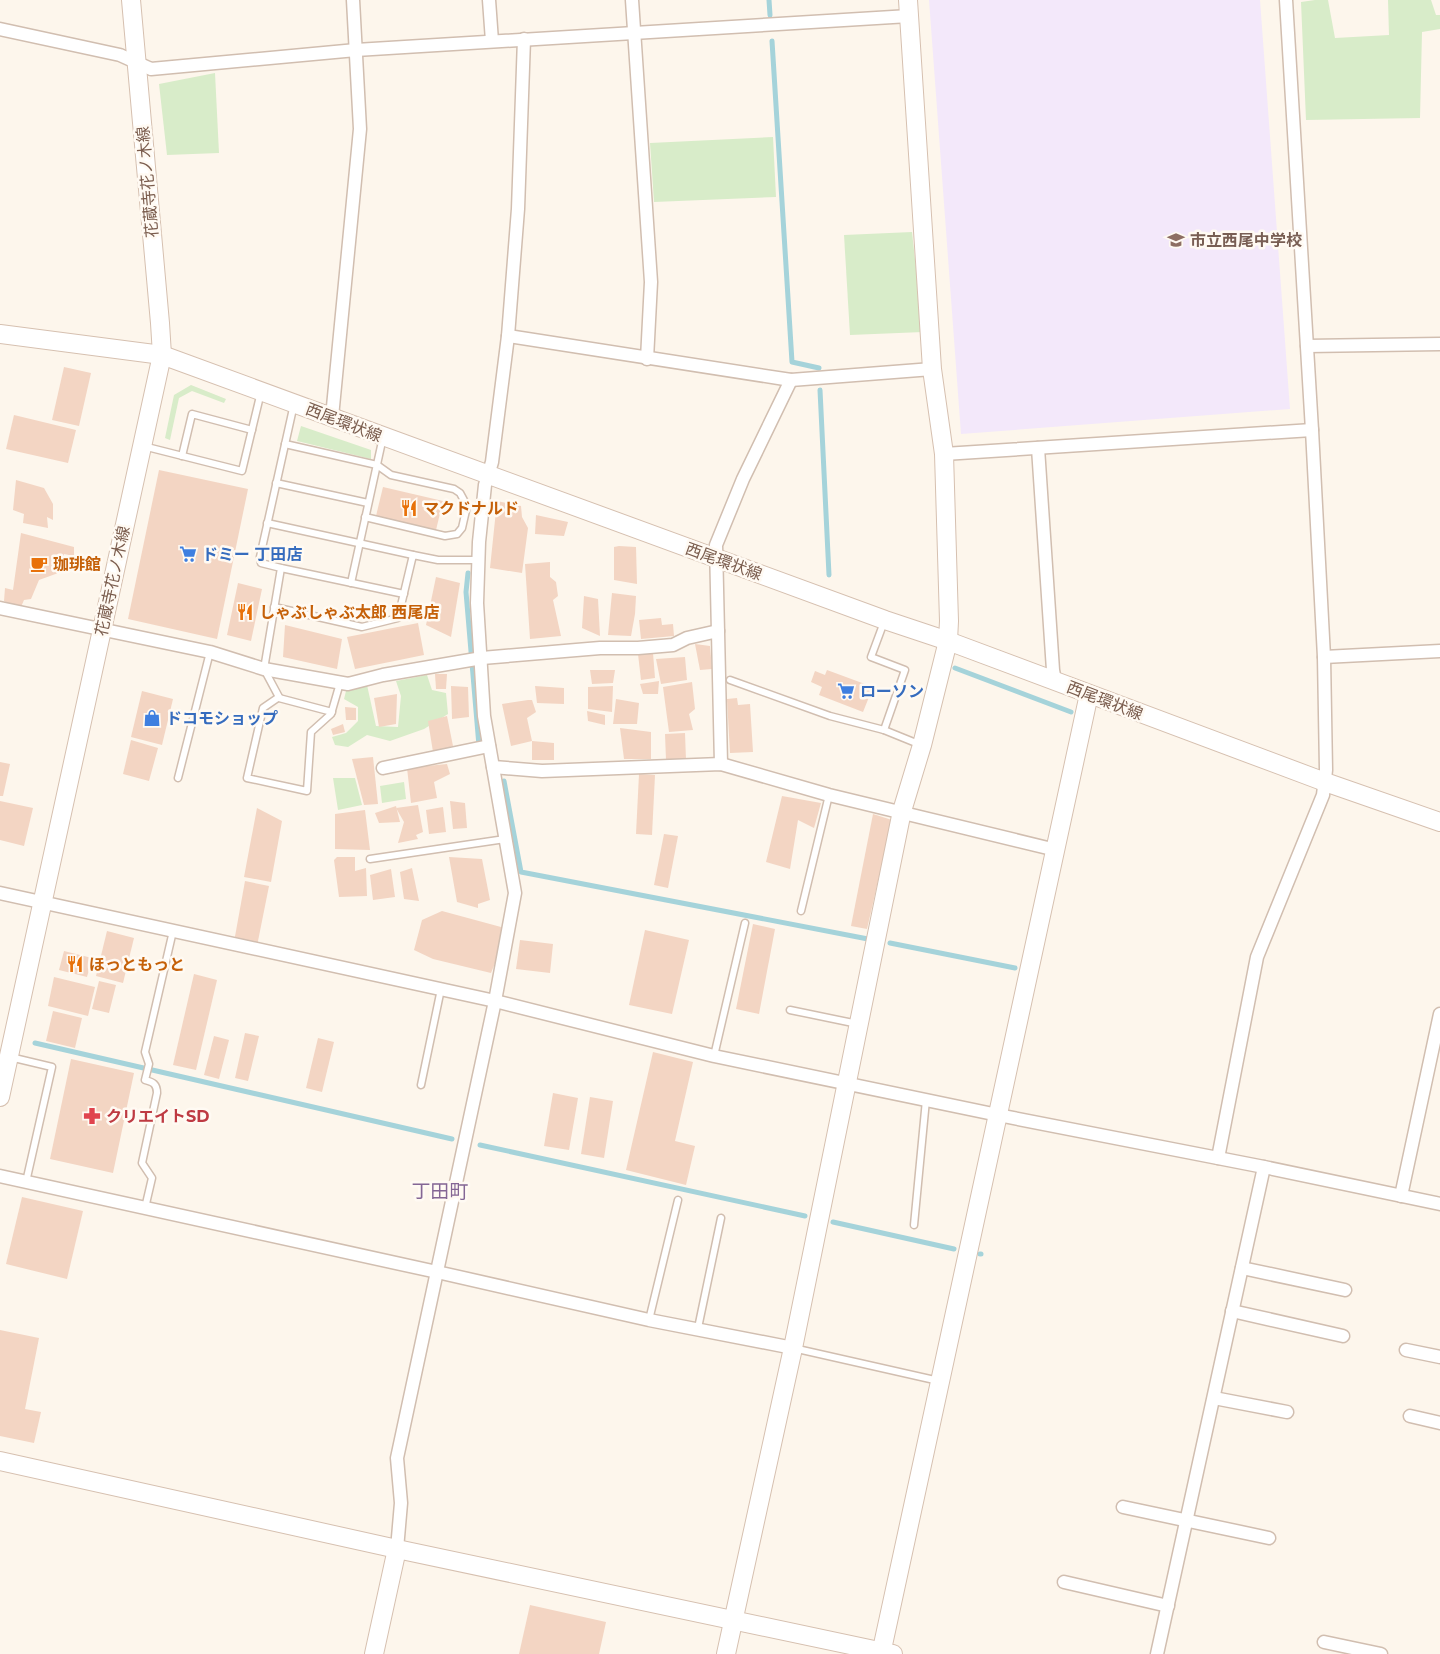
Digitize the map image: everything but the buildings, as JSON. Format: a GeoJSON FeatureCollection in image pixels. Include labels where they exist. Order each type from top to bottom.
{"type":"FeatureCollection","features":[{"type":"Feature","properties":{"kind":"street","name":"花蔵寺花ノ木線"},"geometry":{"type":"LineString","coordinates":[[0,1097],[162,355],[130,0]]}},
{"type":"Feature","properties":{"kind":"street"},"geometry":{"type":"LineString","coordinates":[[332,417],[360,128],[353,0]]}},
{"type":"Feature","properties":{"kind":"street"},"geometry":{"type":"LineString","coordinates":[[489,0],[492,41]]}},
{"type":"Feature","properties":{"kind":"street"},"geometry":{"type":"LineString","coordinates":[[632,0],[651,282],[647,359]]}},
{"type":"Feature","properties":{"kind":"street"},"geometry":{"type":"LineString","coordinates":[[1218,1158],[1237,1052],[1257,957],[1323,795],[1325,782],[1324,657],[1286,0]]}},
{"type":"Feature","properties":{"kind":"street"},"geometry":{"type":"LineString","coordinates":[[0,29],[120,55],[151,69],[356,50],[634,32],[908,8],[932,369],[944,454],[948,641],[922,745],[902,812],[793,1348],[726,1654]]}},
{"type":"Feature","properties":{"kind":"street"},"geometry":{"type":"LineString","coordinates":[[374,1654],[397,1549],[401,1503],[396,1458],[495,1001],[514,893],[484,716],[478,658],[477,603],[479,542],[486,485],[492,462],[508,336],[518,209],[524,39]]}},
{"type":"Feature","properties":{"kind":"street","name":"西尾環状線"},"geometry":{"type":"LineString","coordinates":[[0,334],[162,355],[885,620],[948,641],[1325,782],[1440,822]]}},
{"type":"Feature","properties":{"kind":"street"},"geometry":{"type":"LineString","coordinates":[[508,336],[791,380],[932,369]]}},
{"type":"Feature","properties":{"kind":"street"},"geometry":{"type":"LineString","coordinates":[[1307,346],[1440,344]]}},
{"type":"Feature","properties":{"kind":"street"},"geometry":{"type":"LineString","coordinates":[[721,764],[716,545],[744,479],[791,380]]}},
{"type":"Feature","properties":{"kind":"street"},"geometry":{"type":"LineString","coordinates":[[944,454],[1312,430]]}},
{"type":"Feature","properties":{"kind":"street"},"geometry":{"type":"LineString","coordinates":[[1038,448],[1055,681]]}},
{"type":"Feature","properties":{"kind":"street"},"geometry":{"type":"LineString","coordinates":[[0,608],[210,652],[264,669],[348,684],[383,675],[478,658],[600,648],[638,648],[673,645],[687,638],[718,631]]}},
{"type":"Feature","properties":{"kind":"street"},"geometry":{"type":"LineString","coordinates":[[1324,657],[1440,651]]}},
{"type":"Feature","properties":{"kind":"street"},"geometry":{"type":"LineString","coordinates":[[0,1461],[397,1549],[885,1653],[941,1381],[1089,694]]}},
{"type":"Feature","properties":{"kind":"street"},"geometry":{"type":"LineString","coordinates":[[383,768],[489,746]]}},
{"type":"Feature","properties":{"kind":"street"},"geometry":{"type":"LineString","coordinates":[[493,767],[542,771],[721,764],[829,795],[1056,850]]}},
{"type":"Feature","properties":{"kind":"street"},"geometry":{"type":"LineString","coordinates":[[0,893],[495,1001],[714,1056],[1440,1204]]}},
{"type":"Feature","properties":{"kind":"street"},"geometry":{"type":"LineString","coordinates":[[1401,1196],[1440,1014]]}},
{"type":"Feature","properties":{"kind":"street"},"geometry":{"type":"LineString","coordinates":[[1157,1654],[1264,1167]]}},
{"type":"Feature","properties":{"kind":"street"},"geometry":{"type":"LineString","coordinates":[[0,1176],[649,1320],[793,1348]]}},
{"type":"Feature","properties":{"kind":"street"},"geometry":{"type":"LineString","coordinates":[[1242,1268],[1346,1290]]}},
{"type":"Feature","properties":{"kind":"street"},"geometry":{"type":"LineString","coordinates":[[1232,1311],[1343,1336]]}},
{"type":"Feature","properties":{"kind":"street"},"geometry":{"type":"LineString","coordinates":[[1406,1350],[1440,1358]]}},
{"type":"Feature","properties":{"kind":"street"},"geometry":{"type":"LineString","coordinates":[[1214,1398],[1287,1412]]}},
{"type":"Feature","properties":{"kind":"street"},"geometry":{"type":"LineString","coordinates":[[1410,1416],[1440,1422]]}},
{"type":"Feature","properties":{"kind":"street"},"geometry":{"type":"LineString","coordinates":[[1123,1508],[1269,1538]]}},
{"type":"Feature","properties":{"kind":"street"},"geometry":{"type":"LineString","coordinates":[[1064,1582],[1168,1606]]}},
{"type":"Feature","properties":{"kind":"street"},"geometry":{"type":"LineString","coordinates":[[1324,1642],[1381,1654]]}},
{"type":"Feature","properties":{"kind":"lane"},"geometry":{"type":"LineString","coordinates":[[142,446],[242,470],[262,391]]}},
{"type":"Feature","properties":{"kind":"lane"},"geometry":{"type":"LineString","coordinates":[[294,403],[267,523],[260,557],[261,563],[404,594]]}},
{"type":"Feature","properties":{"kind":"lane"},"geometry":{"type":"LineString","coordinates":[[182,456],[192,414],[252,430]]}},
{"type":"Feature","properties":{"kind":"lane"},"geometry":{"type":"LineString","coordinates":[[351,582],[383,436]]}},
{"type":"Feature","properties":{"kind":"lane"},"geometry":{"type":"LineString","coordinates":[[285,444],[377,465],[391,475],[454,489],[460,493],[467,506],[462,528],[457,534],[445,536],[365,517]]}},
{"type":"Feature","properties":{"kind":"lane"},"geometry":{"type":"LineString","coordinates":[[276,483],[368,503]]}},
{"type":"Feature","properties":{"kind":"lane"},"geometry":{"type":"LineString","coordinates":[[267,523],[438,560],[478,560]]}},
{"type":"Feature","properties":{"kind":"lane"},"geometry":{"type":"LineString","coordinates":[[274,607],[362,627],[398,618],[414,555]]}},
{"type":"Feature","properties":{"kind":"lane"},"geometry":{"type":"LineString","coordinates":[[279,698],[264,669],[281,568]]}},
{"type":"Feature","properties":{"kind":"lane"},"geometry":{"type":"LineString","coordinates":[[884,730],[905,670],[871,656],[885,620]]}},
{"type":"Feature","properties":{"kind":"lane"},"geometry":{"type":"LineString","coordinates":[[178,778],[210,652]]}},
{"type":"Feature","properties":{"kind":"lane"},"geometry":{"type":"LineString","coordinates":[[730,680],[830,716],[884,730],[922,745]]}},
{"type":"Feature","properties":{"kind":"lane"},"geometry":{"type":"LineString","coordinates":[[332,712],[279,698],[263,708],[247,778],[307,791],[311,732],[331,714],[332,712],[340,682]]}},
{"type":"Feature","properties":{"kind":"lane"},"geometry":{"type":"LineString","coordinates":[[801,911],[829,795]]}},
{"type":"Feature","properties":{"kind":"lane"},"geometry":{"type":"LineString","coordinates":[[370,859],[506,839]]}},
{"type":"Feature","properties":{"kind":"lane"},"geometry":{"type":"LineString","coordinates":[[714,1056],[745,923]]}},
{"type":"Feature","properties":{"kind":"lane"},"geometry":{"type":"LineString","coordinates":[[145,1208],[152,1178],[142,1163],[158,1093],[157,1087],[153,1082],[145,1080],[149,1064],[145,1052],[173,931]]}},
{"type":"Feature","properties":{"kind":"lane"},"geometry":{"type":"LineString","coordinates":[[421,1085],[441,989]]}},
{"type":"Feature","properties":{"kind":"lane"},"geometry":{"type":"LineString","coordinates":[[790,1010],[860,1024]]}},
{"type":"Feature","properties":{"kind":"lane"},"geometry":{"type":"LineString","coordinates":[[9,1057],[52,1067],[26,1182]]}},
{"type":"Feature","properties":{"kind":"lane"},"geometry":{"type":"LineString","coordinates":[[914,1225],[926,1100]]}},
{"type":"Feature","properties":{"kind":"lane"},"geometry":{"type":"LineString","coordinates":[[649,1320],[678,1200]]}},
{"type":"Feature","properties":{"kind":"lane"},"geometry":{"type":"LineString","coordinates":[[698,1328],[721,1218]]}},
{"type":"Feature","properties":{"kind":"lane"},"geometry":{"type":"LineString","coordinates":[[793,1348],[941,1381]]}},
{"type":"Feature","properties":{"kind":"shaded area"},"geometry":{"type":"Polygon","coordinates":[[[929,0],[1260,0],[1290,409],[961,434],[929,0]]]}},
{"type":"Feature","properties":{"kind":"green space"},"geometry":{"type":"Polygon","coordinates":[[[1328,0],[1335,38],[1389,35],[1388,0],[1431,0],[1436,15],[1440,15],[1440,29],[1422,32],[1420,118],[1306,120],[1301,2],[1328,0]]]}},
{"type":"Feature","properties":{"kind":"green space"},"geometry":{"type":"Polygon","coordinates":[[[215,73],[219,153],[167,155],[159,84],[215,73]]]}},
{"type":"Feature","properties":{"kind":"green space"},"geometry":{"type":"Polygon","coordinates":[[[773,137],[776,197],[654,202],[650,143],[773,137]]]}},
{"type":"Feature","properties":{"kind":"green space"},"geometry":{"type":"Polygon","coordinates":[[[912,232],[923,332],[850,335],[844,235],[912,232]]]}},
{"type":"Feature","properties":{"kind":"green space"},"geometry":{"type":"Polygon","coordinates":[[[191,385],[226,399],[224,403],[192,391],[179,398],[170,440],[165,438],[174,395],[191,385]]]}},
{"type":"Feature","properties":{"kind":"green space"},"geometry":{"type":"Polygon","coordinates":[[[301,426],[371,450],[371,459],[297,441],[301,426]]]}},
{"type":"Feature","properties":{"kind":"green space"},"geometry":{"type":"Polygon","coordinates":[[[427,675],[432,690],[446,693],[448,714],[424,729],[390,741],[367,735],[348,747],[335,745],[332,737],[346,733],[358,721],[358,707],[344,699],[347,687],[367,685],[376,726],[398,727],[401,696],[396,681],[427,675]]]}},
{"type":"Feature","properties":{"kind":"green space"},"geometry":{"type":"Polygon","coordinates":[[[333,778],[355,778],[362,805],[338,810],[333,778]]]}},
{"type":"Feature","properties":{"kind":"green space"},"geometry":{"type":"Polygon","coordinates":[[[404,782],[406,799],[382,803],[380,786],[404,782]]]}},
{"type":"Feature","properties":{"kind":"waterway"},"geometry":{"type":"LineString","coordinates":[[769,0],[770,15]]}},
{"type":"Feature","properties":{"kind":"waterway"},"geometry":{"type":"LineString","coordinates":[[772,41],[792,362],[819,368]]}},
{"type":"Feature","properties":{"kind":"waterway"},"geometry":{"type":"LineString","coordinates":[[820,390],[829,575]]}},
{"type":"Feature","properties":{"kind":"waterway"},"geometry":{"type":"LineString","coordinates":[[468,573],[466,592],[479,746]]}},
{"type":"Feature","properties":{"kind":"waterway"},"geometry":{"type":"LineString","coordinates":[[955,668],[1071,712]]}},
{"type":"Feature","properties":{"kind":"waterway"},"geometry":{"type":"LineString","coordinates":[[504,781],[521,872],[868,939]]}},
{"type":"Feature","properties":{"kind":"waterway"},"geometry":{"type":"LineString","coordinates":[[890,943],[1015,968]]}},
{"type":"Feature","properties":{"kind":"waterway"},"geometry":{"type":"LineString","coordinates":[[35,1043],[452,1139]]}},
{"type":"Feature","properties":{"kind":"waterway"},"geometry":{"type":"LineString","coordinates":[[480,1145],[805,1216]]}},
{"type":"Feature","properties":{"kind":"waterway"},"geometry":{"type":"LineString","coordinates":[[833,1222],[954,1249]]}},
{"type":"Feature","properties":{"kind":"place","name":"市立西尾中学校"},"geometry":{"type":"Point","coordinates":[1176,240]}},
{"type":"Feature","properties":{"kind":"place","name":"マクドナルド"},"geometry":{"type":"Point","coordinates":[409,508]}},
{"type":"Feature","properties":{"kind":"place","name":"ドミー 丁田店"},"geometry":{"type":"Point","coordinates":[188,554]}},
{"type":"Feature","properties":{"kind":"place","name":"珈琲館"},"geometry":{"type":"Point","coordinates":[39,564]}},
{"type":"Feature","properties":{"kind":"place","name":"しゃぶしゃぶ太郎 西尾店"},"geometry":{"type":"Point","coordinates":[245,612]}},
{"type":"Feature","properties":{"kind":"place","name":"ローソン"},"geometry":{"type":"Point","coordinates":[846,691]}},
{"type":"Feature","properties":{"kind":"place","name":"ドコモショップ"},"geometry":{"type":"Point","coordinates":[152,718]}},
{"type":"Feature","properties":{"kind":"place","name":"ほっともっと"},"geometry":{"type":"Point","coordinates":[75,964]}},
{"type":"Feature","properties":{"kind":"place","name":"クリエイトSD"},"geometry":{"type":"Point","coordinates":[92,1116]}},
{"type":"Feature","properties":{"kind":"district","name":"丁田町"},"geometry":{"type":"Point","coordinates":[440,1191]}}]}
